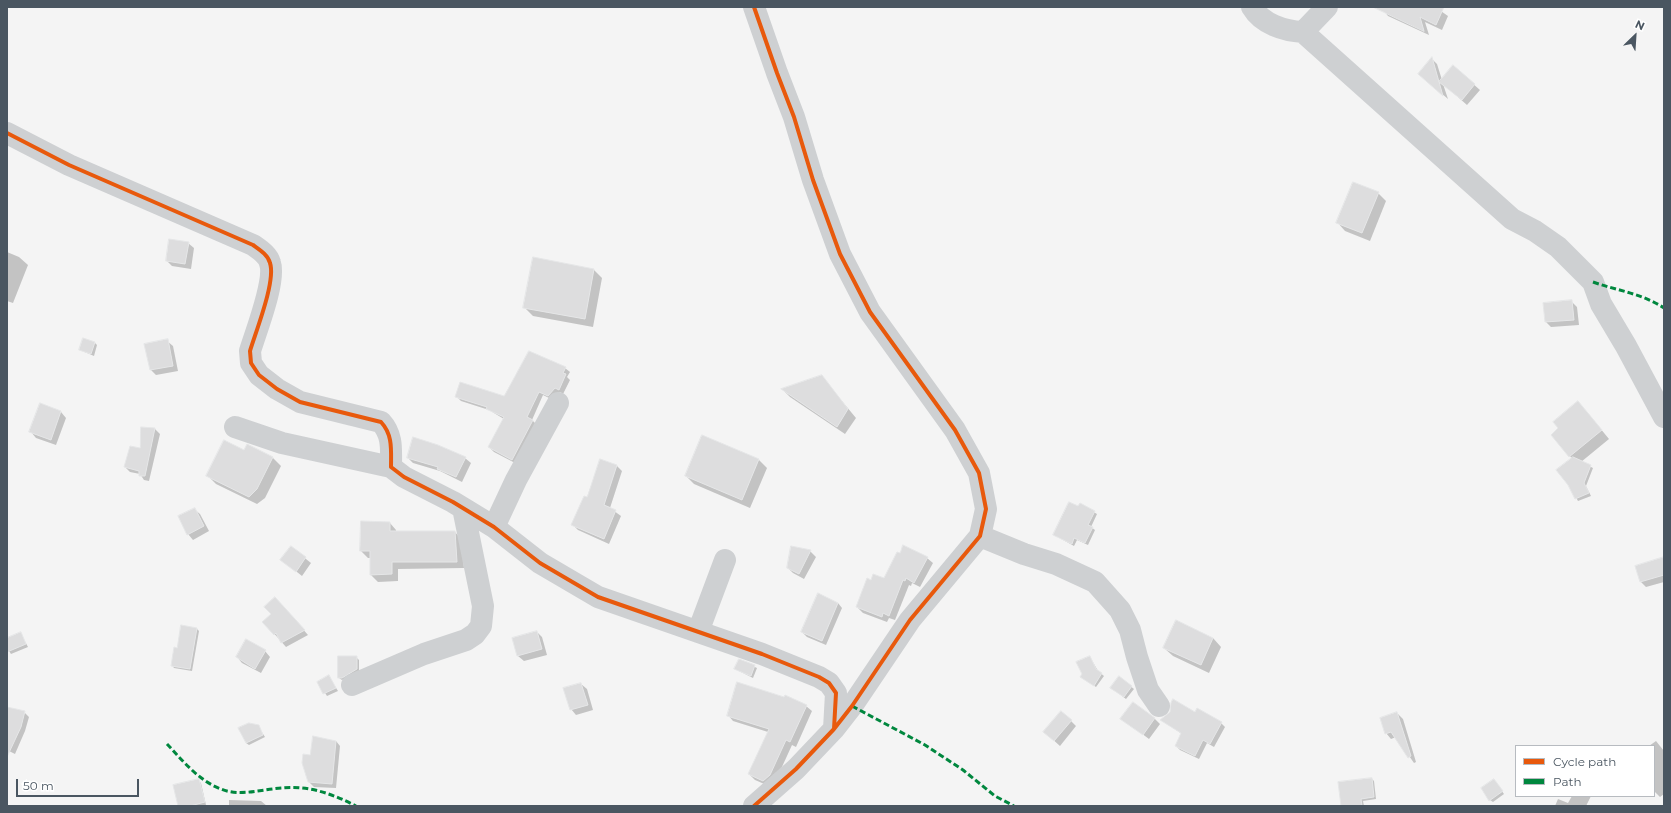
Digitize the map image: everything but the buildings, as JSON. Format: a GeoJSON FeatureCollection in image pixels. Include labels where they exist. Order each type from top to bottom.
{"type":"FeatureCollection","features":[{"type":"Feature","properties":{"kind":"street"},"geometry":{"type":"LineString","coordinates":[[754,7],[794,116],[813,180],[840,254],[870,312],[956,430],[979,473],[986,509],[980,536],[910,620],[852,706],[834,729],[796,769],[754,806]]}},
{"type":"Feature","properties":{"kind":"street"},"geometry":{"type":"LineString","coordinates":[[1252,7],[1256,14],[1275,26],[1289,31],[1303,32],[1512,219],[1535,231],[1558,247],[1593,282],[1601,304],[1626,346],[1664,417]]}},
{"type":"Feature","properties":{"kind":"street"},"geometry":{"type":"LineString","coordinates":[[1303,32],[1327,7]]}},
{"type":"Feature","properties":{"kind":"street"},"geometry":{"type":"LineString","coordinates":[[7,133],[69,165],[253,245],[264,253],[270,263],[271,280],[250,351],[251,364],[259,375],[277,389],[300,402],[338,413],[368,417],[380,422],[388,430],[391,444],[391,467]]}},
{"type":"Feature","properties":{"kind":"street"},"geometry":{"type":"LineString","coordinates":[[494,527],[516,480],[558,403]]}},
{"type":"Feature","properties":{"kind":"street"},"geometry":{"type":"LineString","coordinates":[[235,426],[282,443],[391,467],[404,477],[463,508],[494,527],[540,563],[598,597],[762,654],[819,677],[829,683],[836,693],[834,729]]}},
{"type":"Feature","properties":{"kind":"street"},"geometry":{"type":"LineString","coordinates":[[352,685],[424,654],[466,640],[476,634],[481,626],[483,606],[463,508]]}},
{"type":"Feature","properties":{"kind":"street"},"geometry":{"type":"LineString","coordinates":[[980,536],[1024,554],[1056,564],[1095,582],[1120,610],[1130,630],[1148,690],[1159,706]]}},
{"type":"Feature","properties":{"kind":"street"},"geometry":{"type":"LineString","coordinates":[[698,632],[725,560]]}},
{"type":"Feature","properties":{"kind":"marked path"},"geometry":{"type":"LineString","coordinates":[[1593,282],[1647,299],[1664,308]]}},
{"type":"Feature","properties":{"kind":"marked path"},"geometry":{"type":"LineString","coordinates":[[852,706],[925,745],[963,770],[995,796],[1014,806]]}},
{"type":"Feature","properties":{"kind":"marked path"},"geometry":{"type":"LineString","coordinates":[[167,744],[198,776],[221,789],[236,792],[251,792],[292,787],[311,789],[329,794],[356,806]]}},
{"type":"Feature","properties":{"kind":"cycle path"},"geometry":{"type":"LineString","coordinates":[[754,7],[794,117],[813,180],[840,254],[870,312],[955,430],[979,473],[986,509],[980,536],[910,620],[852,706],[834,729],[796,769],[754,806]]}},
{"type":"Feature","properties":{"kind":"cycle path"},"geometry":{"type":"LineString","coordinates":[[7,133],[69,165],[253,245],[267,258],[270,263],[271,271],[268,293],[250,351],[251,363],[259,375],[277,389],[300,402],[381,422],[388,432],[391,449],[391,467],[404,477],[453,502],[494,527],[540,563],[598,597],[762,654],[819,677],[829,683],[836,693],[834,729]]}}]}
